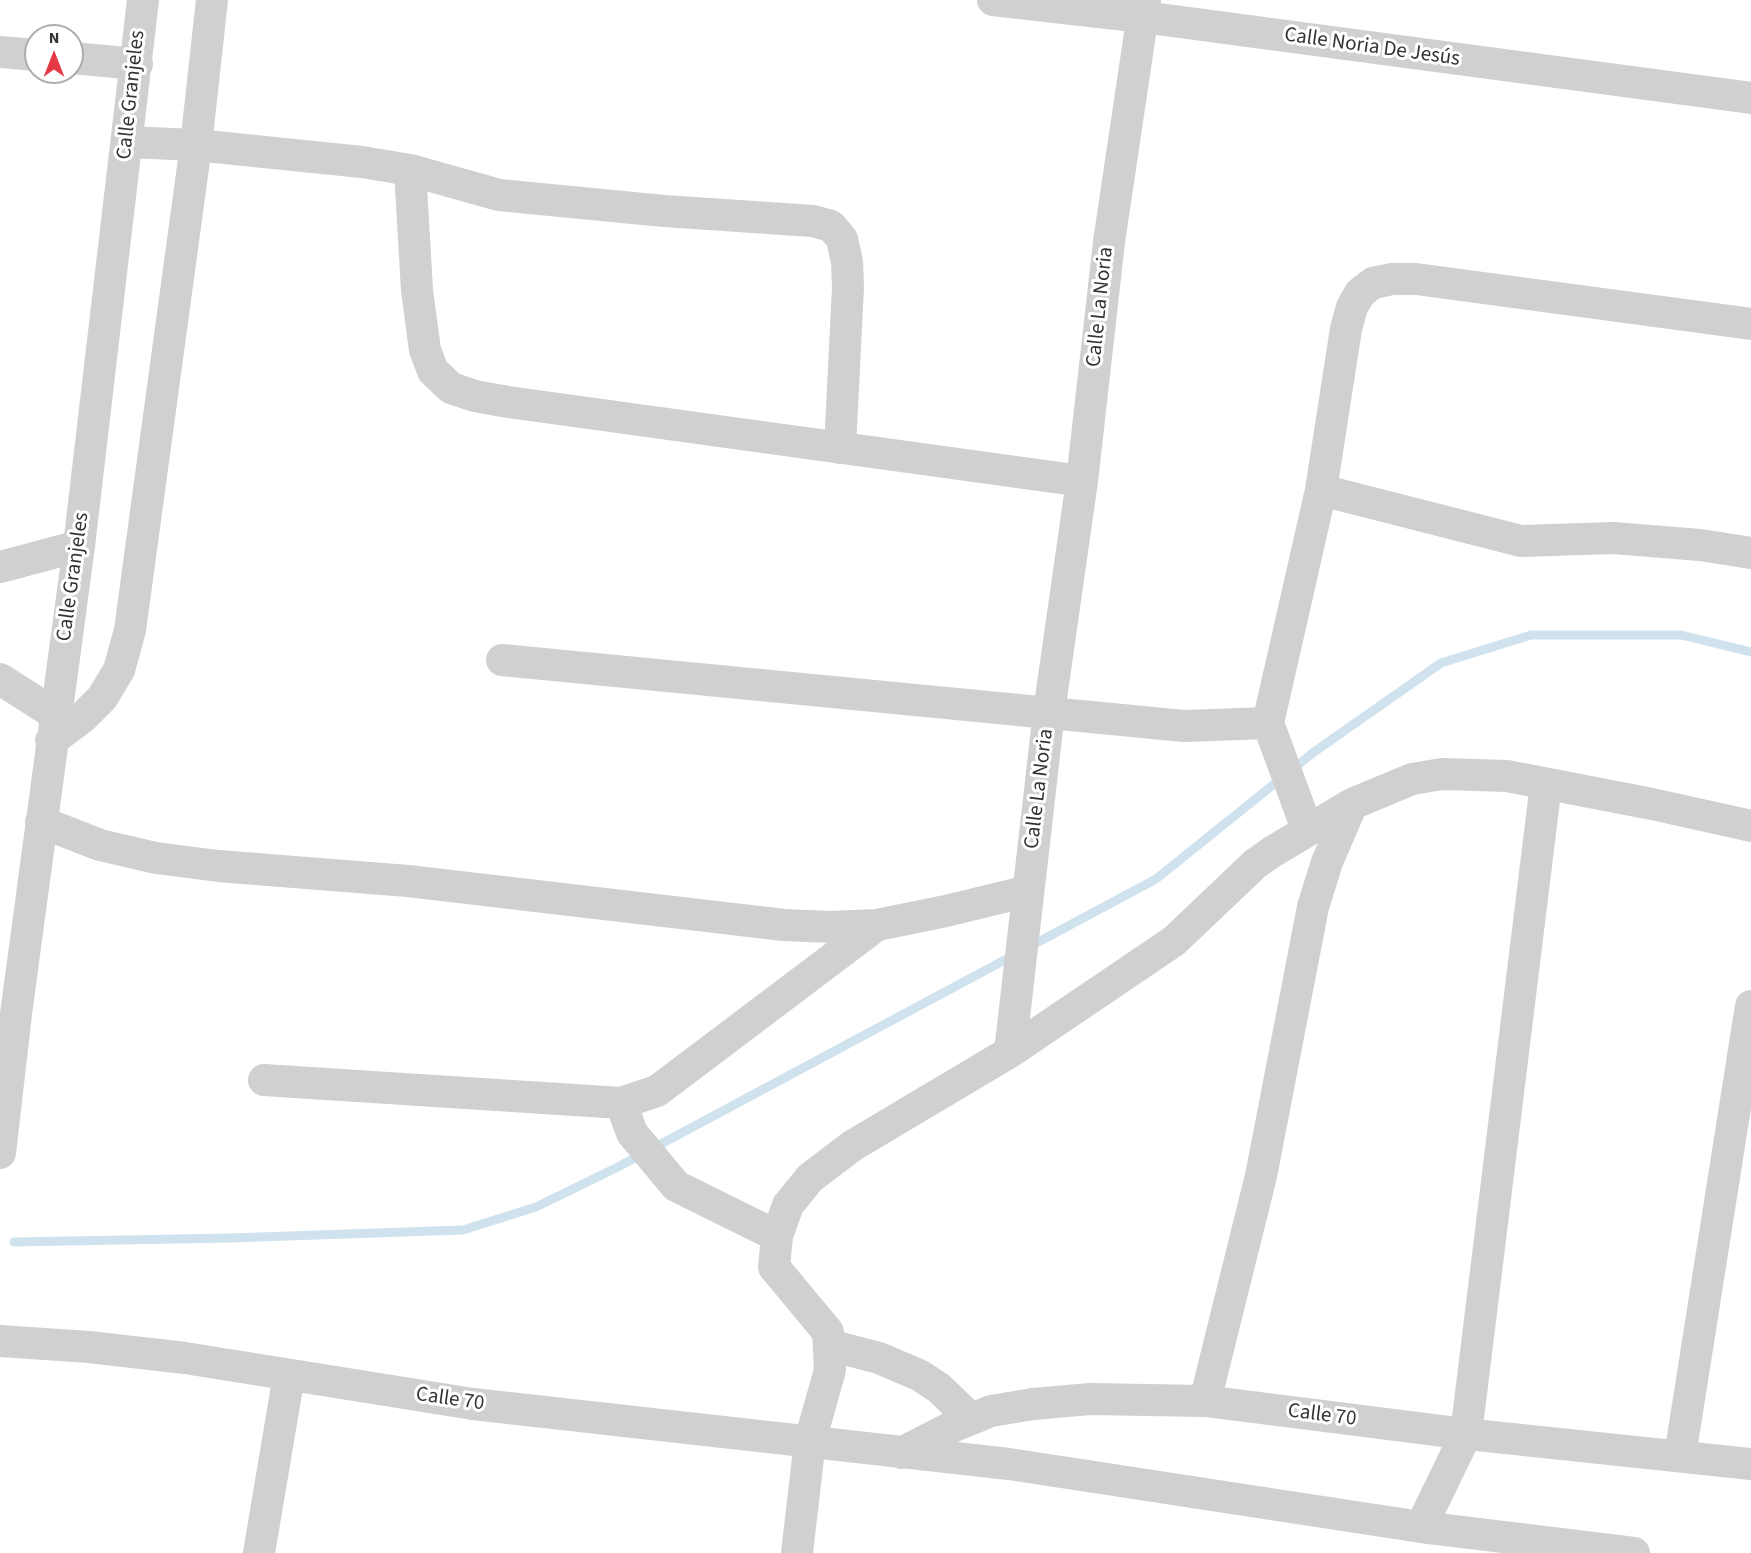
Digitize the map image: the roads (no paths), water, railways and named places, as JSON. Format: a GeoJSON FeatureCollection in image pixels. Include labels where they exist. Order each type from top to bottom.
{"type":"FeatureCollection","features":[{"type":"Feature","properties":{"kind":"street","name":"Calle Granjeles"},"geometry":{"type":"LineString","coordinates":[[0,1153],[8,1013],[41,822],[79,546],[143,0]]}},
{"type":"Feature","properties":{"kind":"street"},"geometry":{"type":"LineString","coordinates":[[0,679],[53,728],[83,717],[102,698],[119,670],[130,630],[196,145],[212,0]]}},
{"type":"Feature","properties":{"kind":"street","name":"Calle Noria De Jesús"},"geometry":{"type":"LineString","coordinates":[[993,0],[1144,9],[1751,98]]}},
{"type":"Feature","properties":{"kind":"street","name":"Calle La Noria"},"geometry":{"type":"LineString","coordinates":[[1010,1052],[1049,712],[1082,481],[1108,242],[1144,9]]}},
{"type":"Feature","properties":{"kind":"street"},"geometry":{"type":"LineString","coordinates":[[0,52],[24,54]]}},
{"type":"Feature","properties":{"kind":"street"},"geometry":{"type":"LineString","coordinates":[[84,59],[137,64]]}},
{"type":"Feature","properties":{"kind":"street"},"geometry":{"type":"LineString","coordinates":[[127,142],[196,145],[362,162],[410,170],[499,195],[664,211],[813,220],[831,226],[842,239],[847,262],[848,287],[840,448]]}},
{"type":"Feature","properties":{"kind":"street"},"geometry":{"type":"LineString","coordinates":[[410,170],[417,290],[425,350],[433,371],[451,388],[475,396],[508,402],[1082,481]]}},
{"type":"Feature","properties":{"kind":"street"},"geometry":{"type":"LineString","coordinates":[[1302,817],[1274,737],[1321,490],[1346,328],[1352,307],[1360,293],[1373,283],[1392,279],[1416,279],[1751,324]]}},
{"type":"Feature","properties":{"kind":"street"},"geometry":{"type":"LineString","coordinates":[[1321,490],[1521,541],[1613,538],[1700,545],[1751,553]]}},
{"type":"Feature","properties":{"kind":"street"},"geometry":{"type":"LineString","coordinates":[[0,567],[79,546]]}},
{"type":"Feature","properties":{"kind":"street"},"geometry":{"type":"LineString","coordinates":[[502,660],[1049,712],[1274,737]]}},
{"type":"Feature","properties":{"kind":"street"},"geometry":{"type":"LineString","coordinates":[[797,1553],[810,1441],[830,1370],[828,1332],[774,1267],[777,1236],[789,1205],[810,1178],[852,1146],[1010,1052],[1174,941],[1302,817],[1352,804],[1412,778],[1442,774],[1507,776],[1751,826]]}},
{"type":"Feature","properties":{"kind":"street"},"geometry":{"type":"LineString","coordinates":[[1421,1527],[1467,1434],[1546,784]]}},
{"type":"Feature","properties":{"kind":"street"},"geometry":{"type":"LineString","coordinates":[[1205,1401],[1261,1176],[1313,907],[1327,862],[1352,804]]}},
{"type":"Feature","properties":{"kind":"street"},"geometry":{"type":"LineString","coordinates":[[41,822],[100,845],[156,858],[208,865],[408,881],[784,925],[830,927],[877,925],[946,911],[1027,904]]}},
{"type":"Feature","properties":{"kind":"street"},"geometry":{"type":"LineString","coordinates":[[264,1080],[621,1103],[657,1091],[877,925]]}},
{"type":"Feature","properties":{"kind":"street"},"geometry":{"type":"LineString","coordinates":[[1680,1456],[1751,1006]]}},
{"type":"Feature","properties":{"kind":"street"},"geometry":{"type":"LineString","coordinates":[[621,1103],[632,1133],[676,1186],[777,1236]]}},
{"type":"Feature","properties":{"kind":"street","name":"Calle 70"},"geometry":{"type":"LineString","coordinates":[[0,1341],[88,1347],[185,1358],[473,1404],[1009,1464],[1421,1527],[1634,1553]]}},
{"type":"Feature","properties":{"kind":"street"},"geometry":{"type":"LineString","coordinates":[[829,1345],[879,1358],[919,1375],[939,1388],[971,1419]]}},
{"type":"Feature","properties":{"kind":"street"},"geometry":{"type":"LineString","coordinates":[[259,1553],[290,1375]]}},
{"type":"Feature","properties":{"kind":"street","name":"Calle 70"},"geometry":{"type":"LineString","coordinates":[[901,1453],[991,1411],[1044,1403],[1090,1400],[1205,1401],[1467,1434],[1751,1464]]}},
{"type":"Feature","properties":{"kind":"waterway"},"geometry":{"type":"LineString","coordinates":[[1029,947],[1156,879],[1314,752],[1441,663],[1531,635],[1681,635],[1751,652]]}},
{"type":"Feature","properties":{"kind":"waterway"},"geometry":{"type":"LineString","coordinates":[[14,1242],[463,1230],[536,1207],[618,1167],[1014,955]]}}]}
